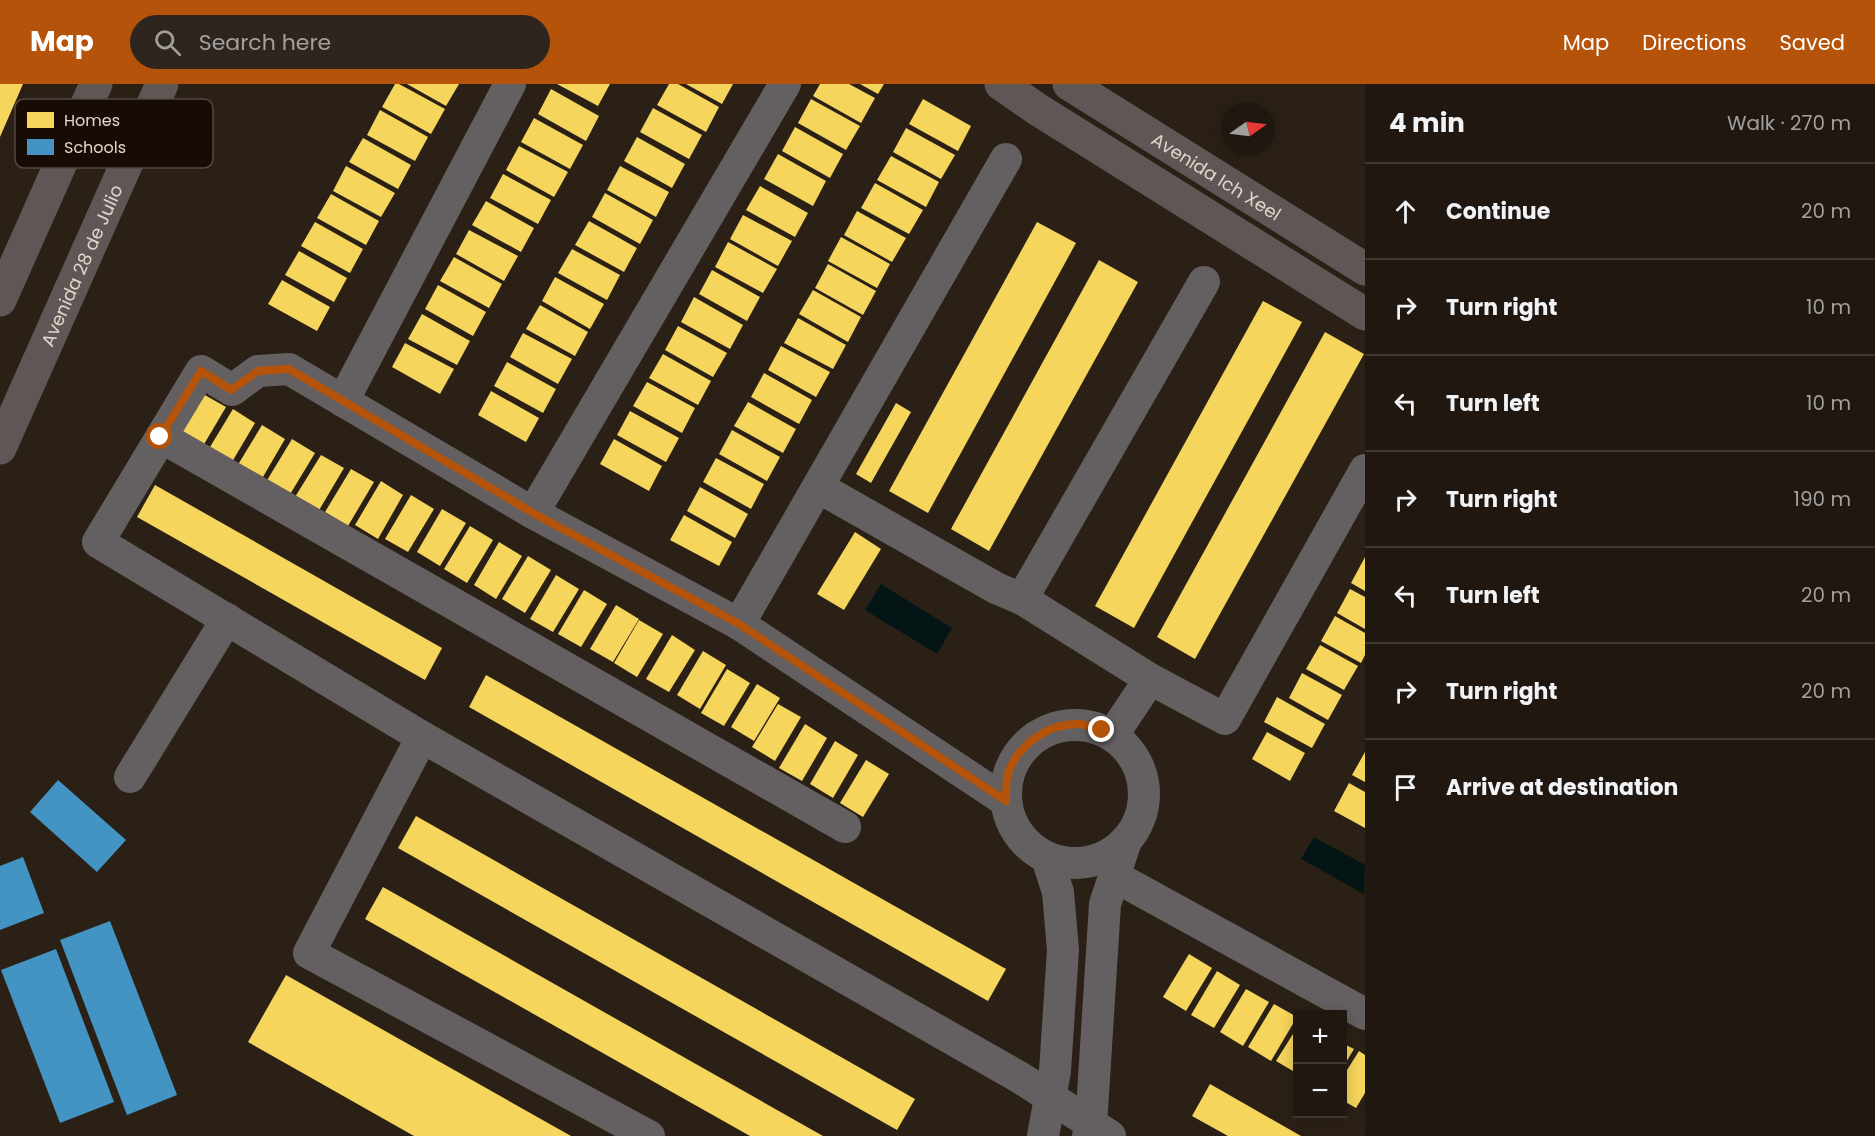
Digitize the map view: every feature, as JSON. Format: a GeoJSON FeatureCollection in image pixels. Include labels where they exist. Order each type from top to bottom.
{"type":"FeatureCollection","features":[{"type":"Feature","properties":{"kind":"street"},"geometry":{"type":"LineString","coordinates":[[89,99],[96,84]]}},
{"type":"Feature","properties":{"kind":"street","name":"Avenida 28 de Julio"},"geometry":{"type":"LineString","coordinates":[[155,99],[162,84]]}},
{"type":"Feature","properties":{"kind":"street"},"geometry":{"type":"LineString","coordinates":[[343,401],[510,84]]}},
{"type":"Feature","properties":{"kind":"street"},"geometry":{"type":"LineString","coordinates":[[533,513],[785,84]]}},
{"type":"Feature","properties":{"kind":"street"},"geometry":{"type":"LineString","coordinates":[[1001,84],[1037,109],[1365,314]]}},
{"type":"Feature","properties":{"kind":"street","name":"Avenida Ich Xeel"},"geometry":{"type":"LineString","coordinates":[[1069,84],[1365,269]]}},
{"type":"Feature","properties":{"kind":"street"},"geometry":{"type":"LineString","coordinates":[[739,624],[1006,159]]}},
{"type":"Feature","properties":{"kind":"street"},"geometry":{"type":"LineString","coordinates":[[0,300],[59,168]]}},
{"type":"Feature","properties":{"kind":"street","name":"Avenida 28 de Julio"},"geometry":{"type":"LineString","coordinates":[[0,448],[125,168]]}},
{"type":"Feature","properties":{"kind":"street"},"geometry":{"type":"LineString","coordinates":[[1022,599],[1204,282]]}},
{"type":"Feature","properties":{"kind":"street"},"geometry":{"type":"LineString","coordinates":[[1006,801],[739,624],[533,513],[289,369],[258,371],[231,390],[201,371],[98,542],[422,737],[1019,1077],[1096,1132]]}},
{"type":"Feature","properties":{"kind":"street"},"geometry":{"type":"LineString","coordinates":[[160,437],[844,828]]}},
{"type":"Feature","properties":{"kind":"street"},"geometry":{"type":"LineString","coordinates":[[818,487],[996,588],[1022,599],[1150,679],[1225,720],[1365,470]]}},
{"type":"Feature","properties":{"kind":"street"},"geometry":{"type":"LineString","coordinates":[[130,777],[227,619]]}},
{"type":"Feature","properties":{"kind":"street"},"geometry":{"type":"LineString","coordinates":[[1112,736],[1150,679]]}},
{"type":"Feature","properties":{"kind":"street"},"geometry":{"type":"LineString","coordinates":[[1096,1132],[1105,904],[1126,842],[1138,823],[1143,802],[1143,781],[1136,761],[1123,744],[1102,730],[1079,724],[1055,727],[1034,738],[1017,755],[1007,778],[1006,801],[1013,825],[1027,844],[1047,858],[1068,863],[1089,862],[1109,855],[1126,842]]}},
{"type":"Feature","properties":{"kind":"street"},"geometry":{"type":"LineString","coordinates":[[422,737],[309,953],[649,1136]]}},
{"type":"Feature","properties":{"kind":"street"},"geometry":{"type":"LineString","coordinates":[[1043,1136],[1056,1071],[1063,950],[1058,892],[1047,858]]}},
{"type":"Feature","properties":{"kind":"street"},"geometry":{"type":"LineString","coordinates":[[1114,876],[1365,1014]]}},
{"type":"Feature","properties":{"kind":"shaded area"},"geometry":{"type":"Polygon","coordinates":[[[881,584],[952,628],[937,654],[865,610],[881,584]]]}},
{"type":"Feature","properties":{"kind":"shaded area"},"geometry":{"type":"Polygon","coordinates":[[[1314,837],[1365,865],[1364,894],[1301,859],[1314,837]]]}},
{"type":"Feature","properties":{"kind":"building: Homes"},"geometry":{"type":"Polygon","coordinates":[[[0,84],[23,84],[15,99],[0,137],[0,84]]]}},
{"type":"Feature","properties":{"kind":"building: Homes"},"geometry":{"type":"Polygon","coordinates":[[[395,84],[445,109],[431,134],[382,107],[395,84]]]}},
{"type":"Feature","properties":{"kind":"building: Homes"},"geometry":{"type":"Polygon","coordinates":[[[407,84],[459,84],[446,106],[407,84]]]}},
{"type":"Feature","properties":{"kind":"building: Homes"},"geometry":{"type":"Polygon","coordinates":[[[557,84],[610,84],[598,106],[557,84]]]}},
{"type":"Feature","properties":{"kind":"building: Homes"},"geometry":{"type":"Polygon","coordinates":[[[669,84],[678,84],[719,107],[706,132],[657,105],[669,84]]]}},
{"type":"Feature","properties":{"kind":"building: Homes"},"geometry":{"type":"Polygon","coordinates":[[[686,84],[733,84],[722,104],[686,84]]]}},
{"type":"Feature","properties":{"kind":"building: Homes"},"geometry":{"type":"Polygon","coordinates":[[[820,84],[849,84],[875,98],[861,123],[813,96],[820,84]]]}},
{"type":"Feature","properties":{"kind":"building: Homes"},"geometry":{"type":"Polygon","coordinates":[[[860,84],[884,84],[878,94],[860,84]]]}},
{"type":"Feature","properties":{"kind":"building: Homes"},"geometry":{"type":"Polygon","coordinates":[[[551,89],[599,116],[586,141],[538,114],[551,89]]]}},
{"type":"Feature","properties":{"kind":"building: Homes"},"geometry":{"type":"Polygon","coordinates":[[[811,99],[860,126],[846,150],[798,123],[811,99]]]}},
{"type":"Feature","properties":{"kind":"building: Homes"},"geometry":{"type":"Polygon","coordinates":[[[923,99],[971,126],[958,151],[909,124],[923,99]]]}},
{"type":"Feature","properties":{"kind":"building: Homes"},"geometry":{"type":"Polygon","coordinates":[[[653,108],[702,135],[689,159],[640,132],[653,108]]]}},
{"type":"Feature","properties":{"kind":"building: Homes"},"geometry":{"type":"Polygon","coordinates":[[[380,110],[428,137],[415,161],[367,135],[380,110]]]}},
{"type":"Feature","properties":{"kind":"building: Homes"},"geometry":{"type":"Polygon","coordinates":[[[534,118],[583,145],[570,169],[521,142],[534,118]]]}},
{"type":"Feature","properties":{"kind":"building: Homes"},"geometry":{"type":"Polygon","coordinates":[[[795,127],[843,154],[830,178],[782,151],[795,127]]]}},
{"type":"Feature","properties":{"kind":"building: Homes"},"geometry":{"type":"Polygon","coordinates":[[[906,128],[955,155],[941,179],[893,152],[906,128]]]}},
{"type":"Feature","properties":{"kind":"building: Homes"},"geometry":{"type":"Polygon","coordinates":[[[637,137],[685,164],[672,188],[624,161],[637,137]]]}},
{"type":"Feature","properties":{"kind":"building: Homes"},"geometry":{"type":"Polygon","coordinates":[[[363,138],[411,165],[398,189],[349,162],[363,138]]]}},
{"type":"Feature","properties":{"kind":"building: Homes"},"geometry":{"type":"Polygon","coordinates":[[[519,146],[568,172],[554,197],[506,170],[519,146]]]}},
{"type":"Feature","properties":{"kind":"building: Homes"},"geometry":{"type":"Polygon","coordinates":[[[778,154],[826,181],[813,206],[764,179],[778,154]]]}},
{"type":"Feature","properties":{"kind":"building: Homes"},"geometry":{"type":"Polygon","coordinates":[[[891,156],[939,182],[926,207],[877,180],[891,156]]]}},
{"type":"Feature","properties":{"kind":"building: Homes"},"geometry":{"type":"Polygon","coordinates":[[[346,166],[395,193],[381,217],[333,191],[346,166]]]}},
{"type":"Feature","properties":{"kind":"building: Homes"},"geometry":{"type":"Polygon","coordinates":[[[620,166],[669,192],[656,217],[607,190],[620,166]]]}},
{"type":"Feature","properties":{"kind":"building: Homes"},"geometry":{"type":"Polygon","coordinates":[[[503,174],[551,200],[538,224],[490,198],[503,174]]]}},
{"type":"Feature","properties":{"kind":"building: Homes"},"geometry":{"type":"Polygon","coordinates":[[[875,183],[923,210],[909,234],[861,208],[875,183]]]}},
{"type":"Feature","properties":{"kind":"building: Homes"},"geometry":{"type":"Polygon","coordinates":[[[760,186],[808,213],[795,237],[746,210],[760,186]]]}},
{"type":"Feature","properties":{"kind":"building: Homes"},"geometry":{"type":"Polygon","coordinates":[[[605,193],[653,220],[640,244],[592,217],[605,193]]]}},
{"type":"Feature","properties":{"kind":"building: Homes"},"geometry":{"type":"Polygon","coordinates":[[[331,194],[379,221],[366,245],[317,218],[331,194]]]}},
{"type":"Feature","properties":{"kind":"building: Homes"},"geometry":{"type":"Polygon","coordinates":[[[486,201],[534,228],[521,252],[472,225],[486,201]]]}},
{"type":"Feature","properties":{"kind":"building: Homes"},"geometry":{"type":"Polygon","coordinates":[[[857,211],[906,238],[892,262],[844,235],[857,211]]]}},
{"type":"Feature","properties":{"kind":"building: Homes"},"geometry":{"type":"Polygon","coordinates":[[[743,215],[792,241],[778,266],[730,239],[743,215]]]}},
{"type":"Feature","properties":{"kind":"building: Homes"},"geometry":{"type":"Polygon","coordinates":[[[589,221],[637,248],[624,272],[575,245],[589,221]]]}},
{"type":"Feature","properties":{"kind":"building: Homes"},"geometry":{"type":"Polygon","coordinates":[[[315,222],[363,249],[350,273],[301,246],[315,222]]]}},
{"type":"Feature","properties":{"kind":"building: Homes"},"geometry":{"type":"Polygon","coordinates":[[[1037,222],[1076,243],[928,513],[889,491],[1037,222]]]}},
{"type":"Feature","properties":{"kind":"building: Homes"},"geometry":{"type":"Polygon","coordinates":[[[469,230],[518,256],[504,281],[456,254],[469,230]]]}},
{"type":"Feature","properties":{"kind":"building: Homes"},"geometry":{"type":"Polygon","coordinates":[[[841,237],[890,264],[877,288],[828,261],[841,237]]]}},
{"type":"Feature","properties":{"kind":"building: Homes"},"geometry":{"type":"Polygon","coordinates":[[[728,242],[777,269],[763,293],[715,267],[728,242]]]}},
{"type":"Feature","properties":{"kind":"building: Homes"},"geometry":{"type":"Polygon","coordinates":[[[572,249],[620,275],[607,300],[558,273],[572,249]]]}},
{"type":"Feature","properties":{"kind":"building: Homes"},"geometry":{"type":"Polygon","coordinates":[[[299,251],[347,278],[334,302],[285,275],[299,251]]]}},
{"type":"Feature","properties":{"kind":"building: Homes"},"geometry":{"type":"Polygon","coordinates":[[[454,257],[502,284],[489,308],[440,281],[454,257]]]}},
{"type":"Feature","properties":{"kind":"building: Homes"},"geometry":{"type":"Polygon","coordinates":[[[1099,260],[1138,282],[989,551],[951,529],[1099,260]]]}},
{"type":"Feature","properties":{"kind":"building: Homes"},"geometry":{"type":"Polygon","coordinates":[[[828,264],[876,291],[863,315],[815,288],[828,264]]]}},
{"type":"Feature","properties":{"kind":"building: Homes"},"geometry":{"type":"Polygon","coordinates":[[[712,270],[760,297],[747,321],[699,294],[712,270]]]}},
{"type":"Feature","properties":{"kind":"building: Homes"},"geometry":{"type":"Polygon","coordinates":[[[555,277],[604,304],[590,329],[542,301],[555,277]]]}},
{"type":"Feature","properties":{"kind":"building: Homes"},"geometry":{"type":"Polygon","coordinates":[[[282,280],[330,307],[317,331],[268,304],[282,280]]]}},
{"type":"Feature","properties":{"kind":"building: Homes"},"geometry":{"type":"Polygon","coordinates":[[[438,285],[486,312],[473,336],[425,309],[438,285]]]}},
{"type":"Feature","properties":{"kind":"building: Homes"},"geometry":{"type":"Polygon","coordinates":[[[813,290],[861,317],[848,342],[799,314],[813,290]]]}},
{"type":"Feature","properties":{"kind":"building: Homes"},"geometry":{"type":"Polygon","coordinates":[[[694,297],[743,325],[730,349],[681,322],[694,297]]]}},
{"type":"Feature","properties":{"kind":"building: Homes"},"geometry":{"type":"Polygon","coordinates":[[[1263,301],[1302,322],[1134,628],[1095,606],[1263,301]]]}},
{"type":"Feature","properties":{"kind":"building: Homes"},"geometry":{"type":"Polygon","coordinates":[[[540,305],[588,332],[575,356],[526,329],[540,305]]]}},
{"type":"Feature","properties":{"kind":"building: Homes"},"geometry":{"type":"Polygon","coordinates":[[[422,314],[470,341],[457,365],[408,339],[422,314]]]}},
{"type":"Feature","properties":{"kind":"building: Homes"},"geometry":{"type":"Polygon","coordinates":[[[798,318],[846,345],[833,369],[784,343],[798,318]]]}},
{"type":"Feature","properties":{"kind":"building: Homes"},"geometry":{"type":"Polygon","coordinates":[[[678,326],[727,353],[713,377],[665,350],[678,326]]]}},
{"type":"Feature","properties":{"kind":"building: Homes"},"geometry":{"type":"Polygon","coordinates":[[[1325,332],[1364,354],[1195,659],[1157,637],[1325,332]]]}},
{"type":"Feature","properties":{"kind":"building: Homes"},"geometry":{"type":"Polygon","coordinates":[[[523,333],[572,359],[558,384],[510,357],[523,333]]]}},
{"type":"Feature","properties":{"kind":"building: Homes"},"geometry":{"type":"Polygon","coordinates":[[[405,343],[454,369],[440,394],[392,367],[405,343]]]}},
{"type":"Feature","properties":{"kind":"building: Homes"},"geometry":{"type":"Polygon","coordinates":[[[781,346],[830,372],[816,397],[768,370],[781,346]]]}},
{"type":"Feature","properties":{"kind":"building: Homes"},"geometry":{"type":"Polygon","coordinates":[[[663,354],[711,381],[698,405],[649,378],[663,354]]]}},
{"type":"Feature","properties":{"kind":"building: Homes"},"geometry":{"type":"Polygon","coordinates":[[[507,362],[556,389],[543,413],[494,386],[507,362]]]}},
{"type":"Feature","properties":{"kind":"building: Homes"},"geometry":{"type":"Polygon","coordinates":[[[764,373],[812,400],[799,424],[751,397],[764,373]]]}},
{"type":"Feature","properties":{"kind":"building: Homes"},"geometry":{"type":"Polygon","coordinates":[[[647,382],[695,408],[682,433],[633,406],[647,382]]]}},
{"type":"Feature","properties":{"kind":"building: Homes"},"geometry":{"type":"Polygon","coordinates":[[[491,391],[539,418],[526,442],[478,415],[491,391]]]}},
{"type":"Feature","properties":{"kind":"building: Homes"},"geometry":{"type":"Polygon","coordinates":[[[203,394],[226,407],[200,451],[177,437],[203,394]]]}},
{"type":"Feature","properties":{"kind":"building: Homes"},"geometry":{"type":"Polygon","coordinates":[[[748,402],[796,429],[783,453],[734,426],[748,402]]]}},
{"type":"Feature","properties":{"kind":"building: Homes"},"geometry":{"type":"Polygon","coordinates":[[[896,403],[911,412],[871,483],[856,474],[896,403]]]}},
{"type":"Feature","properties":{"kind":"building: Homes"},"geometry":{"type":"Polygon","coordinates":[[[233,409],[255,423],[229,467],[207,452],[233,409]]]}},
{"type":"Feature","properties":{"kind":"building: Homes"},"geometry":{"type":"Polygon","coordinates":[[[630,411],[679,438],[666,462],[617,435],[630,411]]]}},
{"type":"Feature","properties":{"kind":"building: Homes"},"geometry":{"type":"Polygon","coordinates":[[[262,425],[285,439],[260,482],[236,468],[262,425]]]}},
{"type":"Feature","properties":{"kind":"building: Homes"},"geometry":{"type":"Polygon","coordinates":[[[732,430],[780,457],[767,481],[719,454],[732,430]]]}},
{"type":"Feature","properties":{"kind":"building: Homes"},"geometry":{"type":"Polygon","coordinates":[[[292,439],[315,453],[289,496],[266,482],[292,439]]]}},
{"type":"Feature","properties":{"kind":"building: Homes"},"geometry":{"type":"Polygon","coordinates":[[[614,439],[662,466],[649,491],[600,464],[614,439]]]}},
{"type":"Feature","properties":{"kind":"building: Homes"},"geometry":{"type":"Polygon","coordinates":[[[321,455],[344,468],[318,512],[295,497],[321,455]]]}},
{"type":"Feature","properties":{"kind":"building: Homes"},"geometry":{"type":"Polygon","coordinates":[[[716,458],[764,484],[751,509],[703,482],[716,458]]]}},
{"type":"Feature","properties":{"kind":"building: Homes"},"geometry":{"type":"Polygon","coordinates":[[[351,469],[374,482],[348,526],[325,512],[351,469]]]}},
{"type":"Feature","properties":{"kind":"building: Homes"},"geometry":{"type":"Polygon","coordinates":[[[381,481],[403,495],[378,539],[355,525],[381,481]]]}},
{"type":"Feature","properties":{"kind":"building: Homes"},"geometry":{"type":"Polygon","coordinates":[[[155,485],[442,648],[425,680],[137,517],[155,485]]]}},
{"type":"Feature","properties":{"kind":"building: Homes"},"geometry":{"type":"Polygon","coordinates":[[[700,487],[748,514],[735,538],[687,511],[700,487]]]}},
{"type":"Feature","properties":{"kind":"building: Homes"},"geometry":{"type":"Polygon","coordinates":[[[411,495],[434,509],[408,552],[385,539],[411,495]]]}},
{"type":"Feature","properties":{"kind":"building: Homes"},"geometry":{"type":"Polygon","coordinates":[[[442,509],[466,523],[440,566],[417,552],[442,509]]]}},
{"type":"Feature","properties":{"kind":"building: Homes"},"geometry":{"type":"Polygon","coordinates":[[[684,515],[732,542],[719,566],[670,540],[684,515]]]}},
{"type":"Feature","properties":{"kind":"building: Homes"},"geometry":{"type":"Polygon","coordinates":[[[470,526],[493,540],[467,583],[444,569],[470,526]]]}},
{"type":"Feature","properties":{"kind":"building: Homes"},"geometry":{"type":"Polygon","coordinates":[[[855,532],[881,549],[844,610],[817,594],[855,532]]]}},
{"type":"Feature","properties":{"kind":"building: Homes"},"geometry":{"type":"Polygon","coordinates":[[[499,542],[522,556],[496,599],[474,585],[499,542]]]}},
{"type":"Feature","properties":{"kind":"building: Homes"},"geometry":{"type":"Polygon","coordinates":[[[528,556],[551,570],[525,613],[502,599],[528,556]]]}},
{"type":"Feature","properties":{"kind":"building: Homes"},"geometry":{"type":"Polygon","coordinates":[[[1365,557],[1365,591],[1351,583],[1365,557]]]}},
{"type":"Feature","properties":{"kind":"building: Homes"},"geometry":{"type":"Polygon","coordinates":[[[556,575],[579,589],[553,632],[530,619],[556,575]]]}},
{"type":"Feature","properties":{"kind":"building: Homes"},"geometry":{"type":"Polygon","coordinates":[[[1350,589],[1365,597],[1365,629],[1337,613],[1350,589]]]}},
{"type":"Feature","properties":{"kind":"building: Homes"},"geometry":{"type":"Polygon","coordinates":[[[584,590],[607,604],[581,647],[558,634],[584,590]]]}},
{"type":"Feature","properties":{"kind":"building: Homes"},"geometry":{"type":"Polygon","coordinates":[[[616,605],[639,619],[613,662],[590,649],[616,605]]]}},
{"type":"Feature","properties":{"kind":"building: Homes"},"geometry":{"type":"Polygon","coordinates":[[[1335,616],[1365,633],[1365,655],[1361,663],[1321,641],[1335,616]]]}},
{"type":"Feature","properties":{"kind":"building: Homes"},"geometry":{"type":"Polygon","coordinates":[[[639,620],[663,634],[637,677],[614,663],[639,620]]]}},
{"type":"Feature","properties":{"kind":"building: Homes"},"geometry":{"type":"Polygon","coordinates":[[[672,635],[695,650],[669,692],[646,679],[672,635]]]}},
{"type":"Feature","properties":{"kind":"building: Homes"},"geometry":{"type":"Polygon","coordinates":[[[1320,645],[1358,666],[1344,690],[1306,669],[1320,645]]]}},
{"type":"Feature","properties":{"kind":"building: Homes"},"geometry":{"type":"Polygon","coordinates":[[[703,651],[726,665],[700,709],[677,695],[703,651]]]}},
{"type":"Feature","properties":{"kind":"building: Homes"},"geometry":{"type":"Polygon","coordinates":[[[727,669],[750,683],[724,726],[701,713],[727,669]]]}},
{"type":"Feature","properties":{"kind":"building: Homes"},"geometry":{"type":"Polygon","coordinates":[[[1302,673],[1342,695],[1328,720],[1289,698],[1302,673]]]}},
{"type":"Feature","properties":{"kind":"building: Homes"},"geometry":{"type":"Polygon","coordinates":[[[486,675],[1006,969],[988,1001],[469,707],[486,675]]]}},
{"type":"Feature","properties":{"kind":"building: Homes"},"geometry":{"type":"Polygon","coordinates":[[[757,684],[780,698],[754,741],[731,727],[757,684]]]}},
{"type":"Feature","properties":{"kind":"building: Homes"},"geometry":{"type":"Polygon","coordinates":[[[1277,697],[1325,724],[1312,748],[1264,722],[1277,697]]]}},
{"type":"Feature","properties":{"kind":"building: Homes"},"geometry":{"type":"Polygon","coordinates":[[[778,704],[801,717],[775,761],[752,747],[778,704]]]}},
{"type":"Feature","properties":{"kind":"building: Homes"},"geometry":{"type":"Polygon","coordinates":[[[805,724],[827,738],[802,781],[779,768],[805,724]]]}},
{"type":"Feature","properties":{"kind":"building: Homes"},"geometry":{"type":"Polygon","coordinates":[[[1267,732],[1305,753],[1290,781],[1252,759],[1267,732]]]}},
{"type":"Feature","properties":{"kind":"building: Homes"},"geometry":{"type":"Polygon","coordinates":[[[835,741],[858,755],[833,798],[810,784],[835,741]]]}},
{"type":"Feature","properties":{"kind":"building: Homes"},"geometry":{"type":"Polygon","coordinates":[[[1365,752],[1365,782],[1352,775],[1365,752]]]}},
{"type":"Feature","properties":{"kind":"building: Homes"},"geometry":{"type":"Polygon","coordinates":[[[866,760],[889,774],[863,817],[840,803],[866,760]]]}},
{"type":"Feature","properties":{"kind":"building: Homes"},"geometry":{"type":"Polygon","coordinates":[[[1349,783],[1365,792],[1365,828],[1334,811],[1349,783]]]}},
{"type":"Feature","properties":{"kind":"building: Homes"},"geometry":{"type":"Polygon","coordinates":[[[416,816],[915,1099],[897,1130],[398,848],[416,816]]]}},
{"type":"Feature","properties":{"kind":"building: Homes"},"geometry":{"type":"Polygon","coordinates":[[[383,887],[823,1136],[750,1136],[365,919],[383,887]]]}},
{"type":"Feature","properties":{"kind":"building: Homes"},"geometry":{"type":"Polygon","coordinates":[[[1189,954],[1212,968],[1186,1011],[1163,997],[1189,954]]]}},
{"type":"Feature","properties":{"kind":"building: Homes"},"geometry":{"type":"Polygon","coordinates":[[[1217,971],[1240,985],[1214,1028],[1191,1015],[1217,971]]]}},
{"type":"Feature","properties":{"kind":"building: Homes"},"geometry":{"type":"Polygon","coordinates":[[[286,975],[571,1136],[414,1136],[248,1042],[286,975]]]}},
{"type":"Feature","properties":{"kind":"building: Homes"},"geometry":{"type":"Polygon","coordinates":[[[1246,989],[1269,1002],[1243,1046],[1220,1032],[1246,989]]]}},
{"type":"Feature","properties":{"kind":"building: Homes"},"geometry":{"type":"Polygon","coordinates":[[[1274,1004],[1293,1015],[1293,1024],[1271,1061],[1248,1047],[1274,1004]]]}},
{"type":"Feature","properties":{"kind":"building: Homes"},"geometry":{"type":"Polygon","coordinates":[[[1293,1034],[1293,1071],[1276,1061],[1293,1034]]]}},
{"type":"Feature","properties":{"kind":"building: Homes"},"geometry":{"type":"Polygon","coordinates":[[[1347,1046],[1354,1049],[1347,1061],[1347,1046]]]}},
{"type":"Feature","properties":{"kind":"building: Homes"},"geometry":{"type":"Polygon","coordinates":[[[1359,1051],[1365,1055],[1365,1093],[1356,1108],[1347,1103],[1347,1070],[1359,1051]]]}},
{"type":"Feature","properties":{"kind":"building: Homes"},"geometry":{"type":"Polygon","coordinates":[[[1210,1084],[1301,1136],[1228,1136],[1192,1116],[1210,1084]]]}},
{"type":"Feature","properties":{"kind":"building: Schools"},"geometry":{"type":"Polygon","coordinates":[[[58,780],[126,840],[97,872],[30,812],[58,780]]]}},
{"type":"Feature","properties":{"kind":"building: Schools"},"geometry":{"type":"Polygon","coordinates":[[[23,857],[44,913],[0,930],[0,866],[23,857]]]}},
{"type":"Feature","properties":{"kind":"building: Schools"},"geometry":{"type":"Polygon","coordinates":[[[110,921],[177,1095],[127,1115],[60,940],[110,921]]]}},
{"type":"Feature","properties":{"kind":"building: Schools"},"geometry":{"type":"Polygon","coordinates":[[[56,949],[114,1102],[60,1123],[1,970],[56,949]]]}},
{"type":"Feature","properties":{"kind":"route"},"geometry":{"type":"LineString","coordinates":[[160,437],[201,371],[231,390],[258,371],[289,369],[533,513],[739,624],[1006,801],[1007,778],[1017,755],[1034,738],[1055,727],[1079,724],[1102,730]]}}]}
